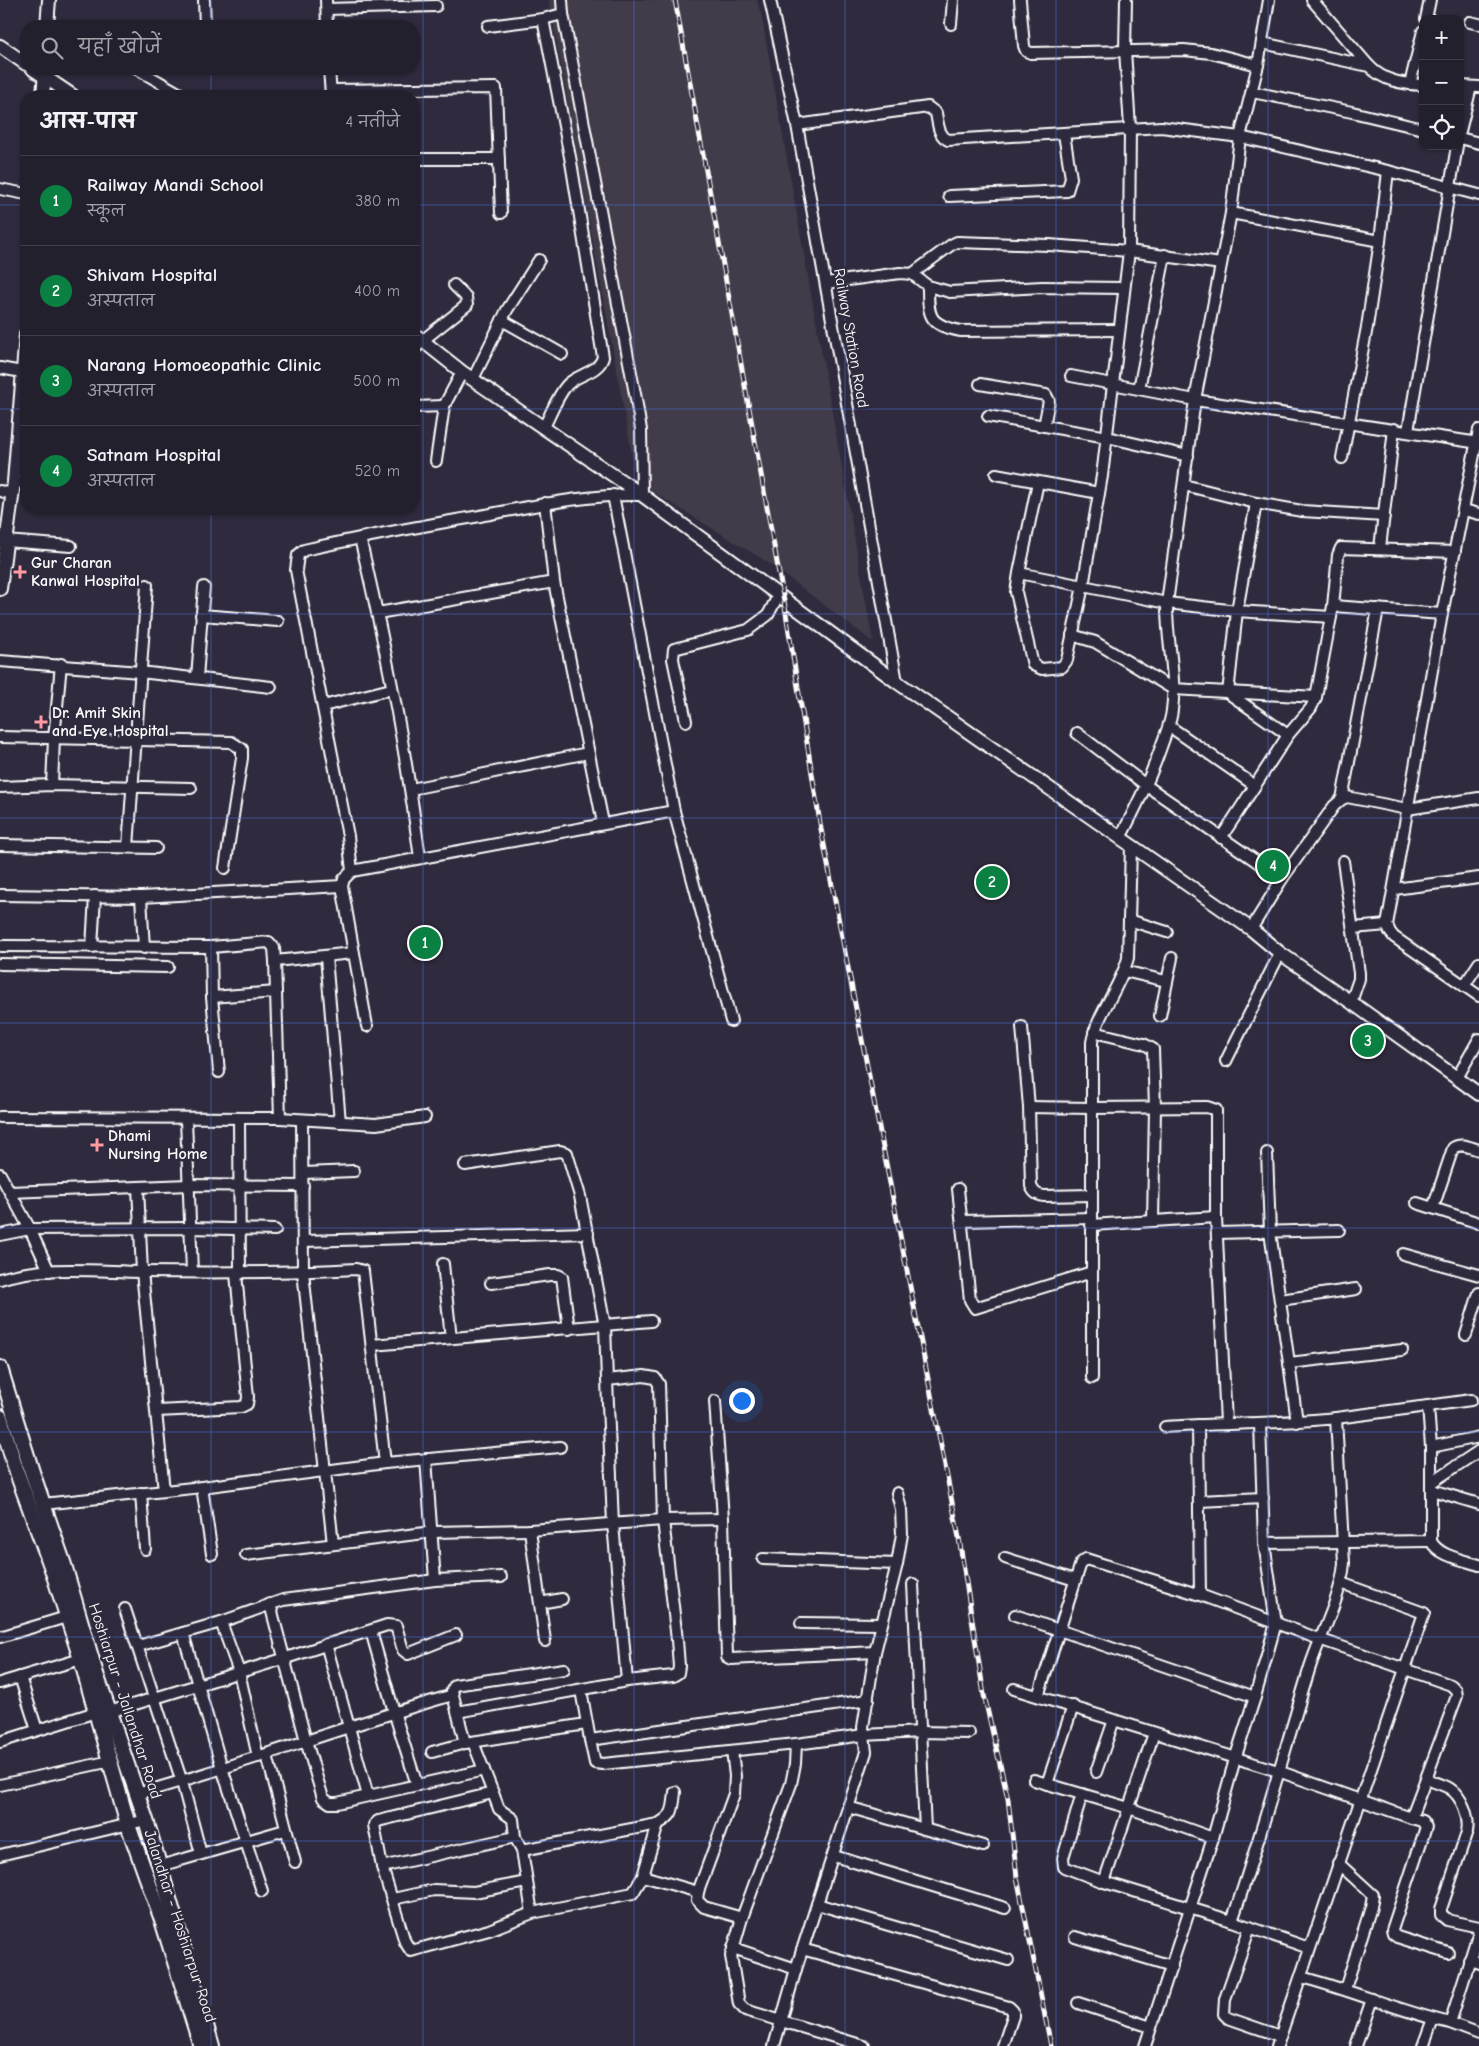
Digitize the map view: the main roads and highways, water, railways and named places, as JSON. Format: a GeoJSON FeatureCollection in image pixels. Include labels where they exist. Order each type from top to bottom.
{"type":"FeatureCollection","features":[{"type":"Feature","properties":{"kind":"highway","name":"Hoshiarpur - Jallandhar Road"},"geometry":{"type":"LineString","coordinates":[[0,1368],[64,1566],[72,1615],[102,1712],[138,1794],[212,2046]]}},
{"type":"Feature","properties":{"kind":"highway","name":"Jalandhar - Hoshiarpur Road"},"geometry":{"type":"LineString","coordinates":[[0,1417],[72,1615],[81,1659],[102,1712],[111,1762],[128,1825],[162,1920],[201,2046]]}},
{"type":"Feature","properties":{"kind":"main road"},"geometry":{"type":"LineString","coordinates":[[47,20],[49,0]]}},
{"type":"Feature","properties":{"kind":"main road"},"geometry":{"type":"LineString","coordinates":[[0,46],[20,60]]}},
{"type":"Feature","properties":{"kind":"main road"},"geometry":{"type":"LineString","coordinates":[[44,90],[45,75]]}},
{"type":"Feature","properties":{"kind":"main road"},"geometry":{"type":"LineString","coordinates":[[47,75],[66,90]]}},
{"type":"Feature","properties":{"kind":"main road"},"geometry":{"type":"LineString","coordinates":[[420,344],[642,495],[897,682],[1251,929],[1280,953],[1479,1094]]}},
{"type":"Feature","properties":{"kind":"main road"},"geometry":{"type":"LineString","coordinates":[[0,589],[13,488],[20,398]]}},
{"type":"Feature","properties":{"kind":"railway"},"geometry":{"type":"LineString","coordinates":[[675,0],[784,601],[821,829],[959,1538],[984,1695],[1008,1799],[1017,1877],[1051,2046]]}},
{"type":"Feature","properties":{"kind":"place","name":"Gur Charan Kanwal Hospital"},"geometry":{"type":"Point","coordinates":[20,572]}},
{"type":"Feature","properties":{"kind":"place","name":"Dr. Amit Skin and Eye Hospital"},"geometry":{"type":"Point","coordinates":[41,722]}},
{"type":"Feature","properties":{"kind":"place","name":"Satnam Hospital"},"geometry":{"type":"Point","coordinates":[1273,866]}},
{"type":"Feature","properties":{"kind":"place","name":"Shivam Hospital"},"geometry":{"type":"Point","coordinates":[992,882]}},
{"type":"Feature","properties":{"kind":"place","name":"Railway Mandi School"},"geometry":{"type":"Point","coordinates":[425,943]}},
{"type":"Feature","properties":{"kind":"place","name":"Narang Homoeopathic Clinic"},"geometry":{"type":"Point","coordinates":[1368,1041]}},
{"type":"Feature","properties":{"kind":"place","name":"Dhami Nursing Home"},"geometry":{"type":"Point","coordinates":[97,1145]}}]}
